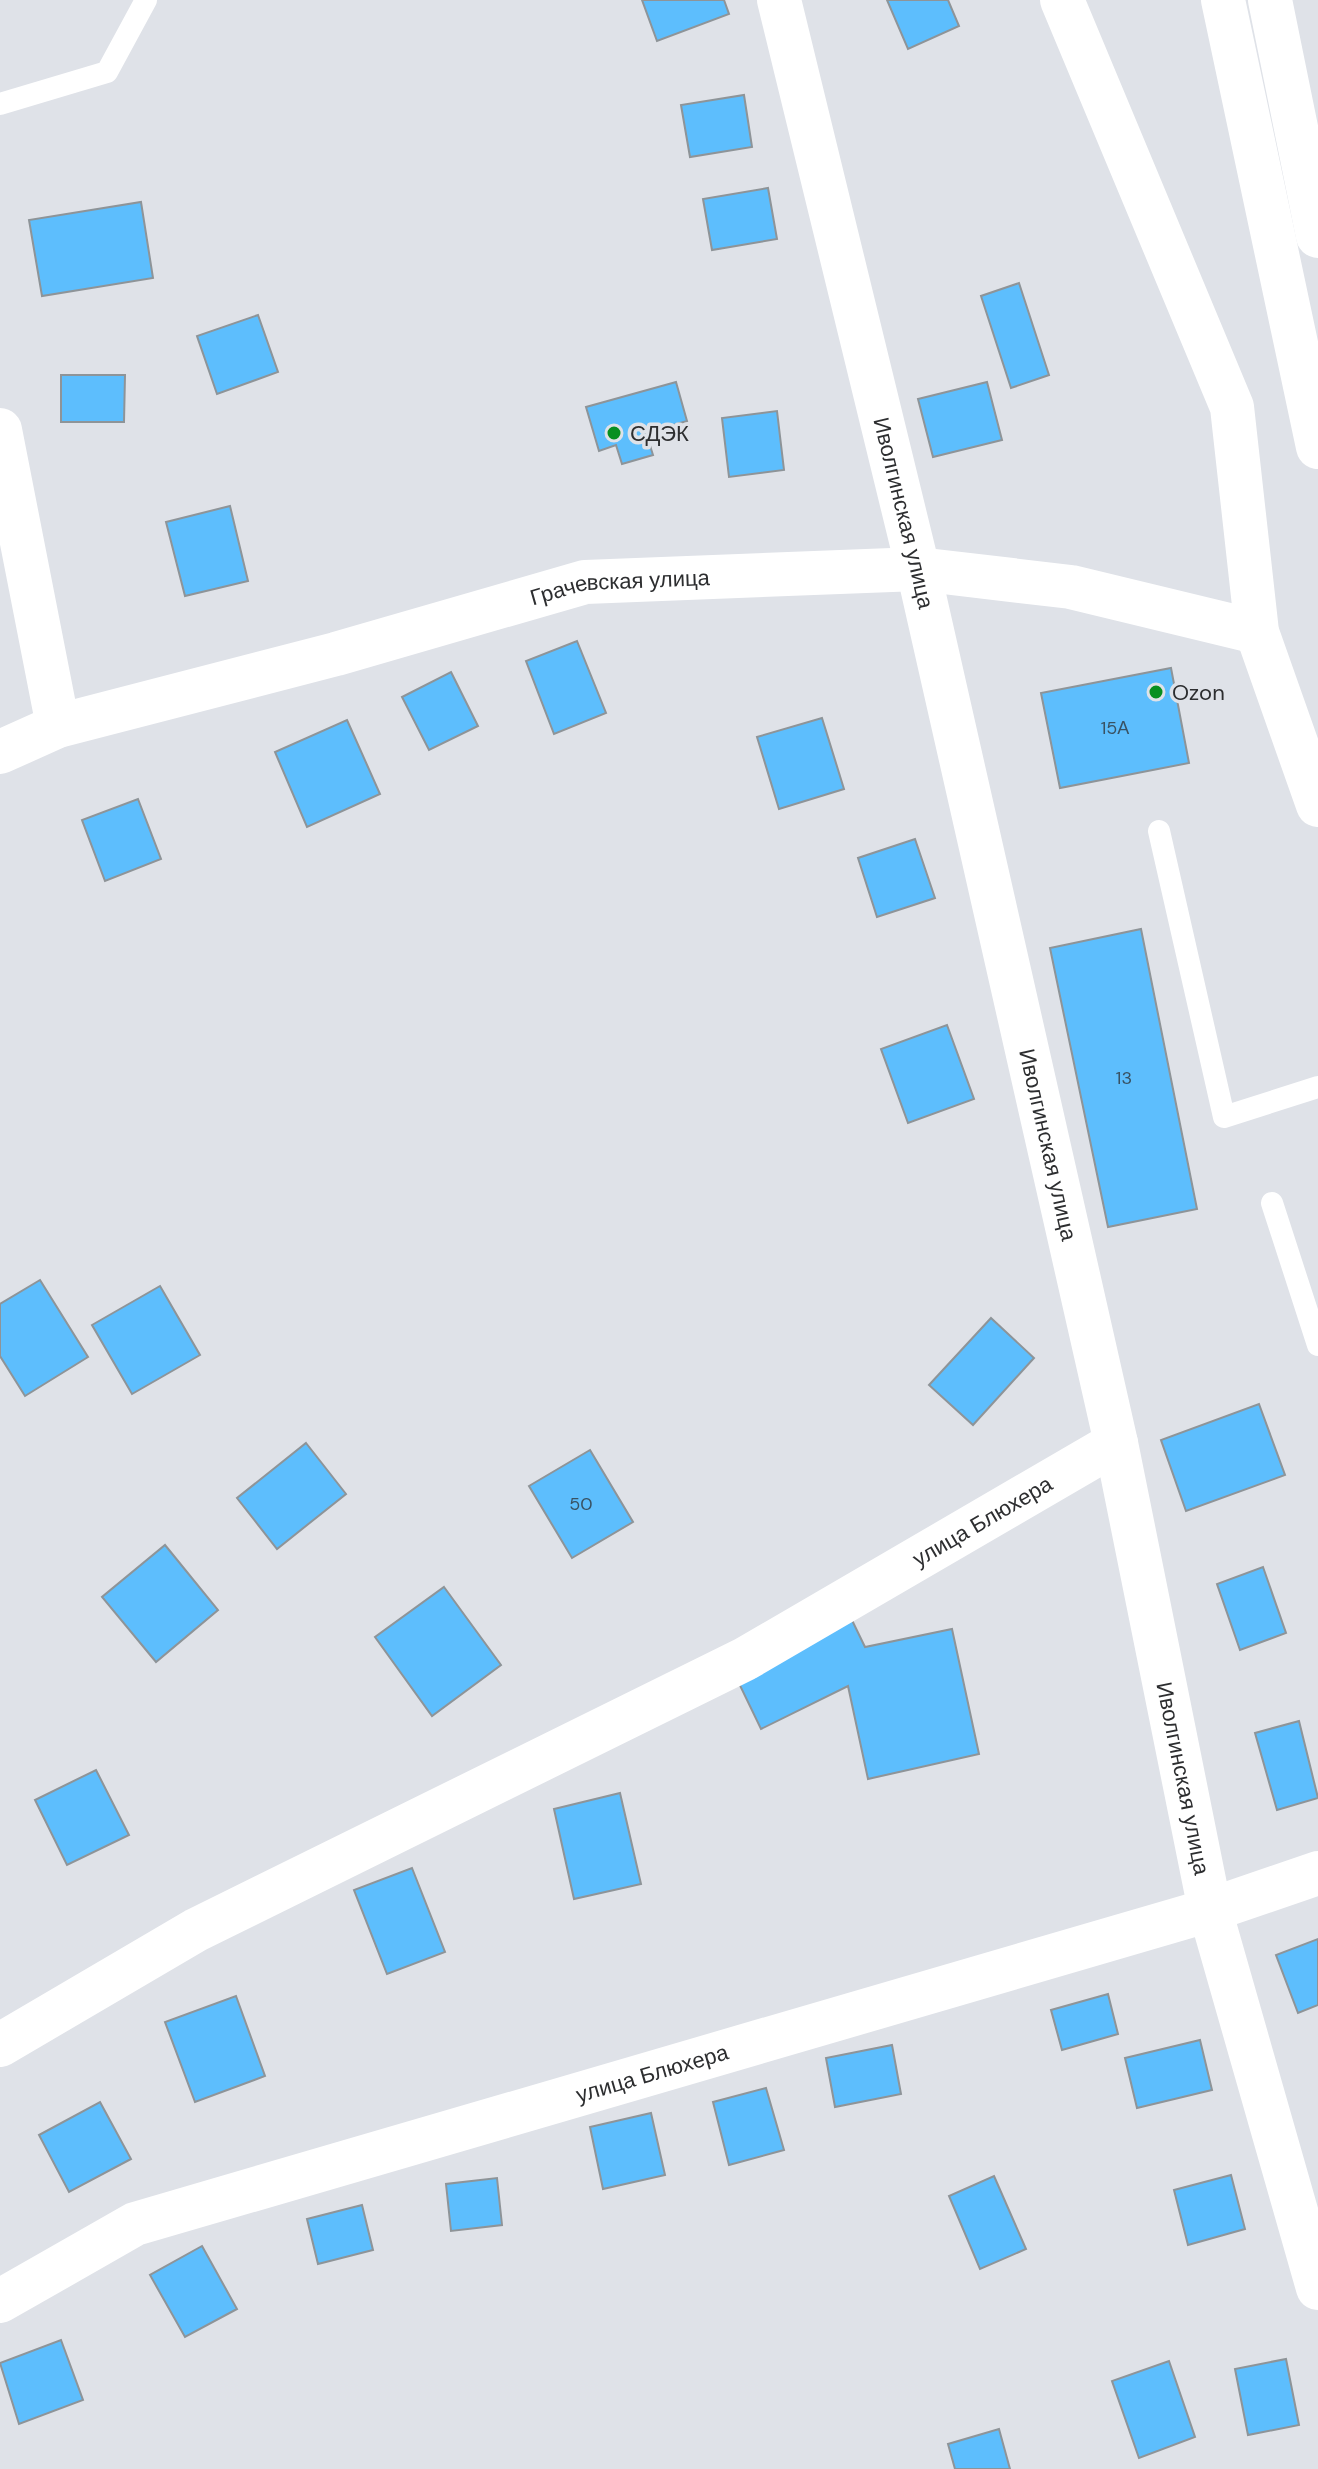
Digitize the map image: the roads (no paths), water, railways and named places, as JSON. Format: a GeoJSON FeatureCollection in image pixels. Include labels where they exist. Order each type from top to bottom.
{"type":"FeatureCollection","features":[{"type":"Feature","properties":{"kind":"street","name":"Иволгинская улица"},"geometry":{"type":"LineString","coordinates":[[779,0],[918,569],[1116,1443],[1210,1910],[1318,2288]]}},
{"type":"Feature","properties":{"kind":"street"},"geometry":{"type":"LineString","coordinates":[[1062,0],[1232,407],[1257,632],[1318,805]]}},
{"type":"Feature","properties":{"kind":"street"},"geometry":{"type":"LineString","coordinates":[[1223,0],[1318,447]]}},
{"type":"Feature","properties":{"kind":"street"},"geometry":{"type":"LineString","coordinates":[[1270,0],[1318,236]]}},
{"type":"Feature","properties":{"kind":"street"},"geometry":{"type":"LineString","coordinates":[[0,430],[58,726]]}},
{"type":"Feature","properties":{"kind":"street","name":"Грачевская улица"},"geometry":{"type":"LineString","coordinates":[[0,752],[58,726],[336,654],[585,582],[918,569],[1071,587],[1257,632]]}},
{"type":"Feature","properties":{"kind":"street","name":"улица Блюхера"},"geometry":{"type":"LineString","coordinates":[[0,2045],[196,1930],[745,1659],[1116,1443]]}},
{"type":"Feature","properties":{"kind":"street","name":"улица Блюхера"},"geometry":{"type":"LineString","coordinates":[[0,2301],[135,2224],[1210,1910],[1318,1873]]}},
{"type":"Feature","properties":{"kind":"lane"},"geometry":{"type":"LineString","coordinates":[[0,104],[107,72],[146,0]]}},
{"type":"Feature","properties":{"kind":"lane"},"geometry":{"type":"LineString","coordinates":[[1159,831],[1224,1117],[1318,1087]]}},
{"type":"Feature","properties":{"kind":"lane"},"geometry":{"type":"LineString","coordinates":[[1272,1203],[1318,1345]]}},
{"type":"Feature","properties":{"kind":"place","name":"СДЭК"},"geometry":{"type":"Point","coordinates":[614,433]}},
{"type":"Feature","properties":{"kind":"place","name":"Ozon"},"geometry":{"type":"Point","coordinates":[1156,692]}}]}
